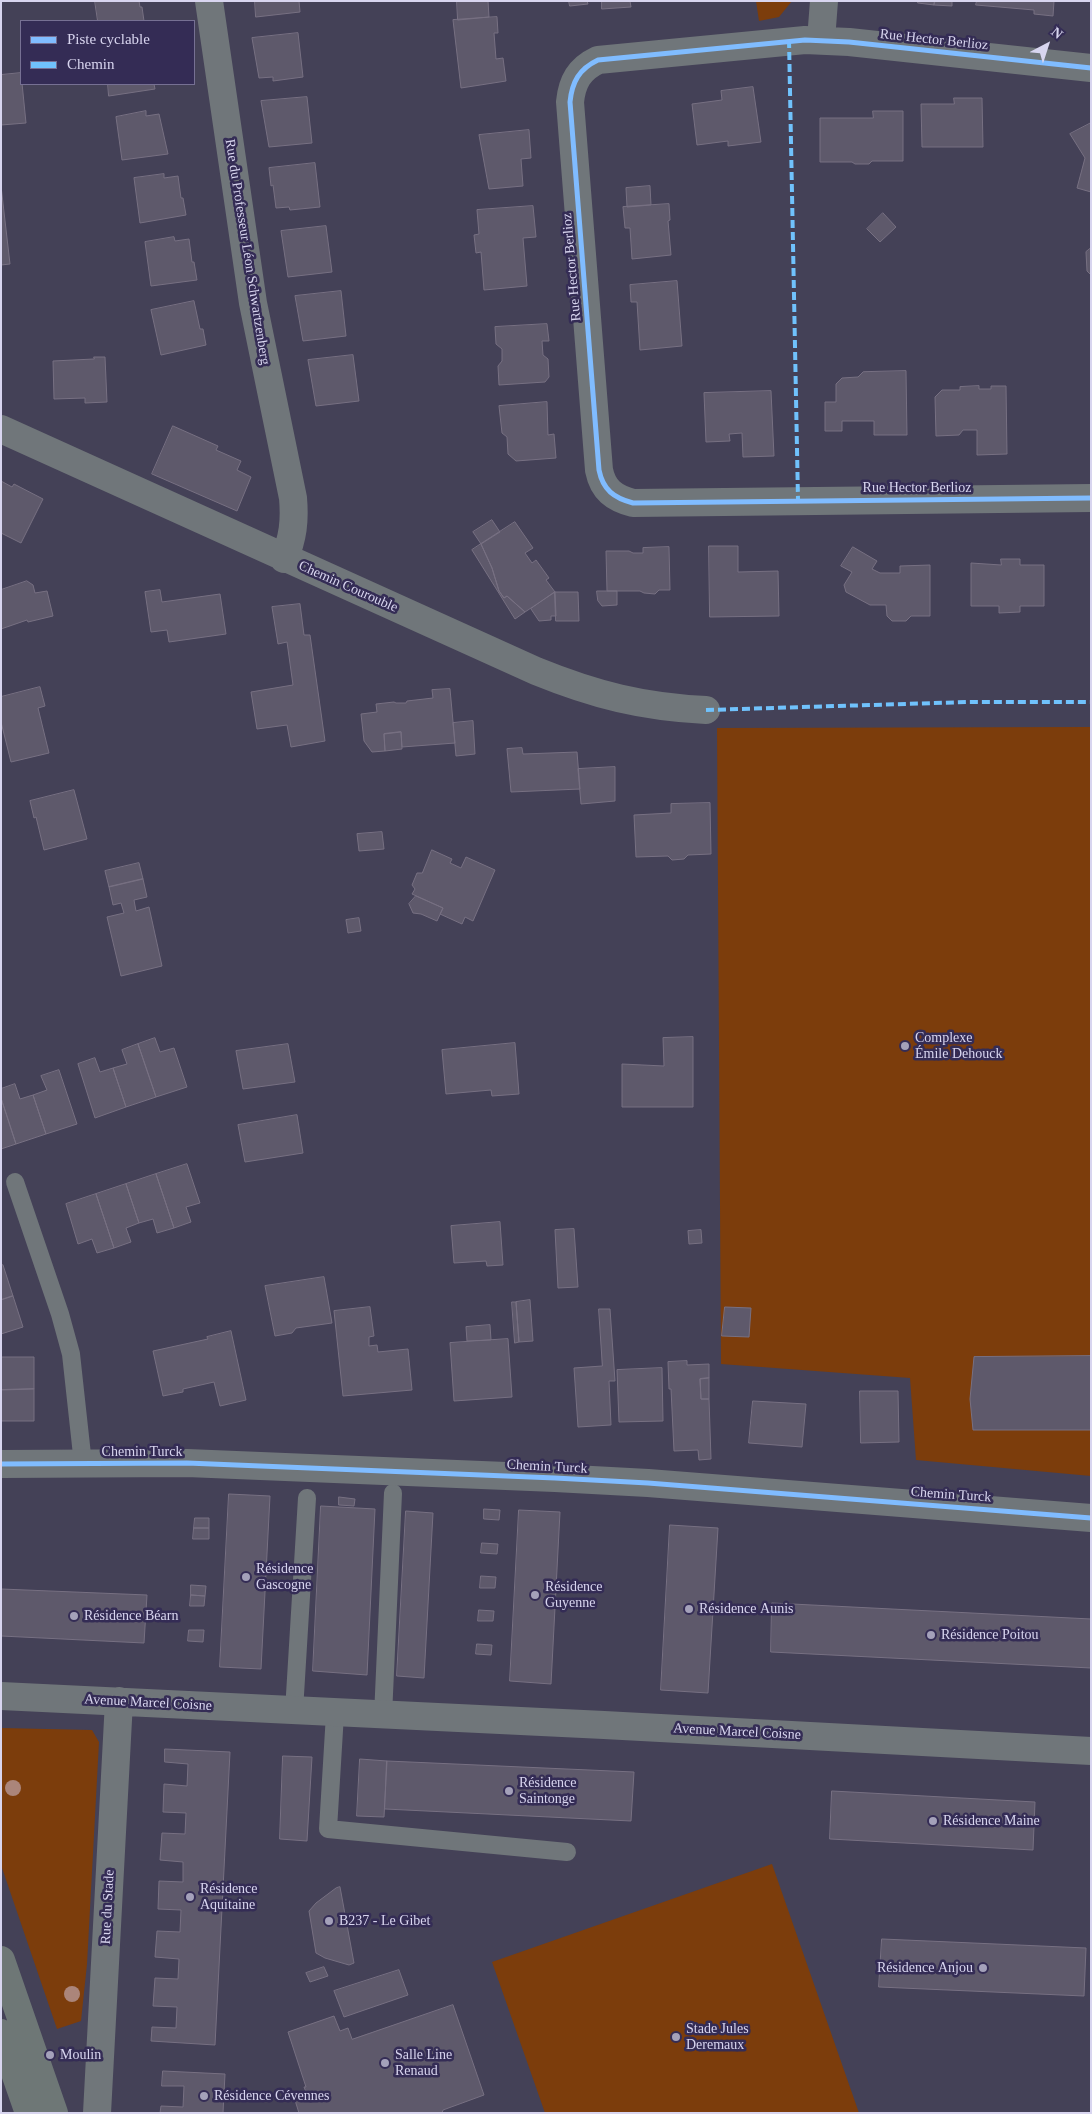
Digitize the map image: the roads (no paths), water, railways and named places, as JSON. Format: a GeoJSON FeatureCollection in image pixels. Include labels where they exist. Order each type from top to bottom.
{"type":"FeatureCollection","features":[{"type":"Feature","properties":{"kind":"main road"},"geometry":{"type":"LineString","coordinates":[[1,1960],[54,2113]]}},
{"type":"Feature","properties":{"kind":"main road"},"geometry":{"type":"LineString","coordinates":[[1,2033],[30,2113]]}},
{"type":"Feature","properties":{"kind":"street","name":"Rue du Professeur Léon Schwartzenberg"},"geometry":{"type":"LineString","coordinates":[[209,1],[252,303],[293,498],[294,527],[292,541],[284,559]]}},
{"type":"Feature","properties":{"kind":"street"},"geometry":{"type":"LineString","coordinates":[[822,40],[824,1]]}},
{"type":"Feature","properties":{"kind":"street","name":"Rue Hector Berlioz"},"geometry":{"type":"LineString","coordinates":[[1091,68],[822,40],[789,40],[598,60],[583,70],[574,83],[570,102],[601,480],[613,496],[633,503],[1091,498]]}},
{"type":"Feature","properties":{"kind":"street","name":"Chemin Courouble"},"geometry":{"type":"LineString","coordinates":[[1,429],[284,559],[563,682],[628,702],[706,710]]}},
{"type":"Feature","properties":{"kind":"street","name":"Chemin Turck"},"geometry":{"type":"LineString","coordinates":[[1,1464],[187,1463],[648,1483],[1091,1518]]}},
{"type":"Feature","properties":{"kind":"street","name":"Avenue Marcel Coisne"},"geometry":{"type":"LineString","coordinates":[[1,1696],[335,1714],[614,1725],[1091,1751]]}},
{"type":"Feature","properties":{"kind":"street","name":"Rue du Stade"},"geometry":{"type":"LineString","coordinates":[[98,2113],[119,1701]]}},
{"type":"Feature","properties":{"kind":"lane"},"geometry":{"type":"LineString","coordinates":[[15,1182],[60,1314],[69,1347],[74,1376],[83,1464]]}},
{"type":"Feature","properties":{"kind":"lane"},"geometry":{"type":"LineString","coordinates":[[384,1716],[393,1493]]}},
{"type":"Feature","properties":{"kind":"lane"},"geometry":{"type":"LineString","coordinates":[[294,1711],[307,1498]]}},
{"type":"Feature","properties":{"kind":"lane"},"geometry":{"type":"LineString","coordinates":[[335,1714],[328,1829],[567,1852]]}},
{"type":"Feature","properties":{"kind":"place","name":"Complexe Émile Dehouck"},"geometry":{"type":"Point","coordinates":[905,1046]}},
{"type":"Feature","properties":{"kind":"place","name":"Résidence Gascogne"},"geometry":{"type":"Point","coordinates":[246,1577]}},
{"type":"Feature","properties":{"kind":"place","name":"Résidence Guyenne"},"geometry":{"type":"Point","coordinates":[535,1595]}},
{"type":"Feature","properties":{"kind":"place","name":"Résidence Aunis"},"geometry":{"type":"Point","coordinates":[689,1609]}},
{"type":"Feature","properties":{"kind":"place","name":"Résidence Béarn"},"geometry":{"type":"Point","coordinates":[74,1616]}},
{"type":"Feature","properties":{"kind":"place","name":"Résidence Poitou"},"geometry":{"type":"Point","coordinates":[931,1635]}},
{"type":"Feature","properties":{"kind":"place","name":"Résidence Saintonge"},"geometry":{"type":"Point","coordinates":[509,1791]}},
{"type":"Feature","properties":{"kind":"place","name":"Résidence Maine"},"geometry":{"type":"Point","coordinates":[933,1821]}},
{"type":"Feature","properties":{"kind":"place","name":"Résidence Aquitaine"},"geometry":{"type":"Point","coordinates":[190,1897]}},
{"type":"Feature","properties":{"kind":"place","name":"B237 - Le Gibet"},"geometry":{"type":"Point","coordinates":[329,1921]}},
{"type":"Feature","properties":{"kind":"place","name":"Résidence Anjou"},"geometry":{"type":"Point","coordinates":[983,1968]}},
{"type":"Feature","properties":{"kind":"place","name":"Stade Jules Deremaux"},"geometry":{"type":"Point","coordinates":[676,2037]}},
{"type":"Feature","properties":{"kind":"place","name":"Moulin"},"geometry":{"type":"Point","coordinates":[50,2055]}},
{"type":"Feature","properties":{"kind":"place","name":"Salle Line Renaud"},"geometry":{"type":"Point","coordinates":[385,2063]}},
{"type":"Feature","properties":{"kind":"place","name":"Résidence Cévennes"},"geometry":{"type":"Point","coordinates":[204,2096]}}]}
